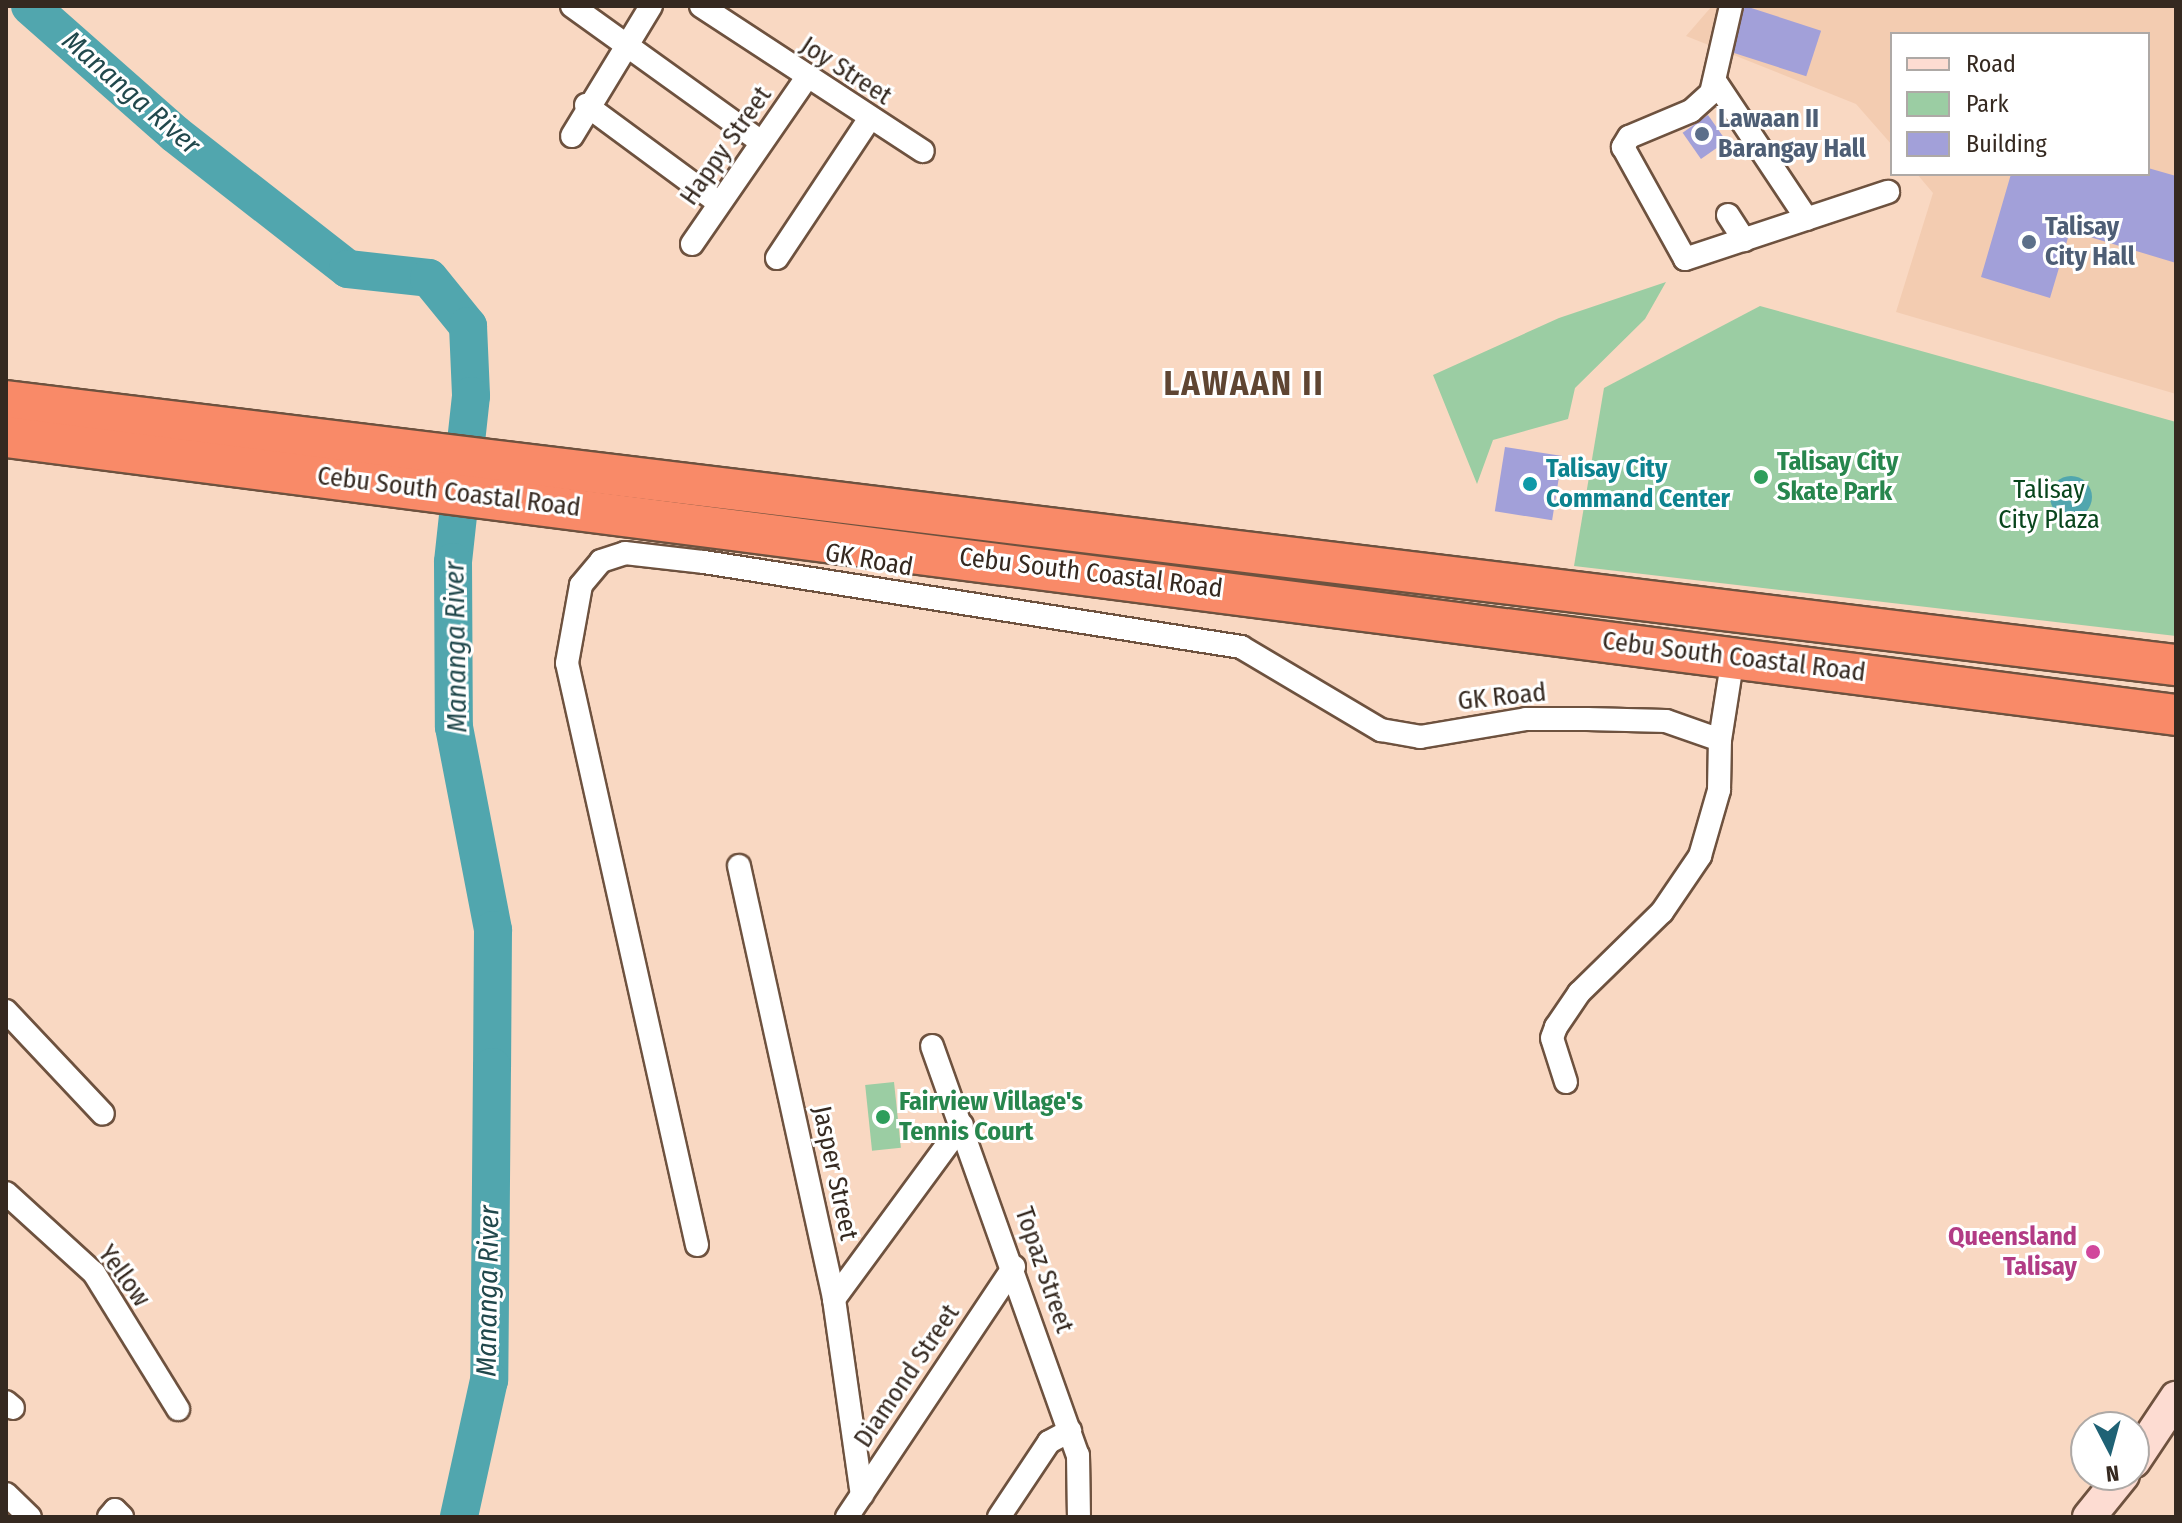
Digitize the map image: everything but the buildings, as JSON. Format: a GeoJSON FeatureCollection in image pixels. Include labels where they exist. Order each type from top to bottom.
{"type":"FeatureCollection","features":[{"type":"Feature","properties":{"kind":"highway","name":"Cebu South Coastal Road"},"geometry":{"type":"LineString","coordinates":[[6,401],[884,527],[1733,657],[2176,715]]}},
{"type":"Feature","properties":{"kind":"highway","name":"Cebu South Coastal Road"},"geometry":{"type":"LineString","coordinates":[[6,437],[2176,665]]}},
{"type":"Feature","properties":{"kind":"street"},"geometry":{"type":"LineString","coordinates":[[572,6],[761,142]]}},
{"type":"Feature","properties":{"kind":"street"},"geometry":{"type":"LineString","coordinates":[[572,136],[586,105],[623,44],[651,6]]}},
{"type":"Feature","properties":{"kind":"street","name":"Joy Street"},"geometry":{"type":"LineString","coordinates":[[701,6],[868,121],[923,151]]}},
{"type":"Feature","properties":{"kind":"street"},"geometry":{"type":"LineString","coordinates":[[1731,6],[1723,18],[1717,84],[1691,111],[1629,137],[1623,147],[1685,259],[1888,192]]}},
{"type":"Feature","properties":{"kind":"street","name":"Happy Street"},"geometry":{"type":"LineString","coordinates":[[692,244],[806,79]]}},
{"type":"Feature","properties":{"kind":"street"},"geometry":{"type":"LineString","coordinates":[[1717,84],[1807,219]]}},
{"type":"Feature","properties":{"kind":"street"},"geometry":{"type":"LineString","coordinates":[[586,105],[719,203]]}},
{"type":"Feature","properties":{"kind":"street"},"geometry":{"type":"LineString","coordinates":[[777,258],[868,121]]}},
{"type":"Feature","properties":{"kind":"street"},"geometry":{"type":"LineString","coordinates":[[1728,215],[1744,240]]}},
{"type":"Feature","properties":{"kind":"street","name":"GK Road"},"geometry":{"type":"LineString","coordinates":[[697,1245],[567,663],[581,585],[601,561],[625,553],[871,585],[950,607],[1241,647],[1271,658],[1381,730],[1420,737],[1526,719],[1587,719],[1666,721],[1720,740]]}},
{"type":"Feature","properties":{"kind":"street"},"geometry":{"type":"LineString","coordinates":[[1566,1082],[1552,1038],[1556,1027],[1579,993],[1662,912],[1700,856],[1719,790],[1720,740],[1733,657]]}},
{"type":"Feature","properties":{"kind":"street","name":"Jasper Street"},"geometry":{"type":"LineString","coordinates":[[739,866],[834,1299],[862,1495]]}},
{"type":"Feature","properties":{"kind":"street"},"geometry":{"type":"LineString","coordinates":[[6,1011],[103,1114]]}},
{"type":"Feature","properties":{"kind":"street","name":"Topaz Street"},"geometry":{"type":"LineString","coordinates":[[932,1046],[1014,1267],[1070,1431],[1079,1517]]}},
{"type":"Feature","properties":{"kind":"street"},"geometry":{"type":"LineString","coordinates":[[834,1299],[962,1125]]}},
{"type":"Feature","properties":{"kind":"street","name":"Yellow"},"geometry":{"type":"LineString","coordinates":[[6,1193],[94,1273],[178,1409]]}},
{"type":"Feature","properties":{"kind":"street","name":"Diamond Street"},"geometry":{"type":"LineString","coordinates":[[847,1517],[1014,1267]]}},
{"type":"Feature","properties":{"kind":"street"},"geometry":{"type":"LineString","coordinates":[[2150,1437],[2176,1398]]}},
{"type":"Feature","properties":{"kind":"street"},"geometry":{"type":"LineString","coordinates":[[999,1517],[1049,1442],[1070,1431]]}},
{"type":"Feature","properties":{"kind":"street"},"geometry":{"type":"LineString","coordinates":[[2089,1517],[2110,1491]]}},
{"type":"Feature","properties":{"kind":"street"},"geometry":{"type":"LineString","coordinates":[[6,1494],[30,1517]]}},
{"type":"Feature","properties":{"kind":"street"},"geometry":{"type":"LineString","coordinates":[[109,1517],[115,1510],[122,1517]]}},
{"type":"Feature","properties":{"kind":"shaded area"},"geometry":{"type":"Polygon","coordinates":[[[1712,6],[2176,6],[2176,394],[1896,312],[1933,193],[1919,176],[2150,176],[2150,32],[1890,32],[1890,143],[1856,104],[1686,36],[1712,6]]]}},
{"type":"Feature","properties":{"kind":"green space"},"geometry":{"type":"Polygon","coordinates":[[[1666,282],[1645,319],[1575,388],[1568,419],[1493,440],[1477,484],[1433,375],[1559,318],[1666,282]]]}},
{"type":"Feature","properties":{"kind":"green space","name":"Talisay City Plaza"},"geometry":{"type":"Polygon","coordinates":[[[1760,306],[2176,422],[2176,636],[1574,566],[1604,388],[1760,306]]]}},
{"type":"Feature","properties":{"kind":"green space","name":"Fairview Village's Tennis Court"},"geometry":{"type":"Polygon","coordinates":[[[894,1082],[901,1148],[872,1151],[865,1085],[894,1082]]]}},
{"type":"Feature","properties":{"kind":"water"},"geometry":{"type":"Polygon","coordinates":[[[2071,476],[2086,482],[2092,497],[2086,512],[2071,518],[2056,512],[2050,497],[2056,482],[2071,476]]]}},
{"type":"Feature","properties":{"kind":"waterway","name":"Mananga River"},"geometry":{"type":"LineString","coordinates":[[30,6],[175,134],[348,269],[429,278],[468,326],[471,396],[453,562],[454,727],[493,930],[492,1067],[489,1380],[459,1517]]}},
{"type":"Feature","properties":{"kind":"place","name":"Lawaan II Barangay Hall"},"geometry":{"type":"Point","coordinates":[1702,134]}},
{"type":"Feature","properties":{"kind":"place","name":"Talisay City Hall"},"geometry":{"type":"Point","coordinates":[2029,242]}},
{"type":"Feature","properties":{"kind":"place","name":"Talisay City Skate Park"},"geometry":{"type":"Point","coordinates":[1761,477]}},
{"type":"Feature","properties":{"kind":"place","name":"Talisay City Command Center"},"geometry":{"type":"Point","coordinates":[1530,484]}},
{"type":"Feature","properties":{"kind":"place","name":"Fairview Village's Tennis Court"},"geometry":{"type":"Point","coordinates":[883,1117]}},
{"type":"Feature","properties":{"kind":"place","name":"Queensland Talisay"},"geometry":{"type":"Point","coordinates":[2093,1252]}},
{"type":"Feature","properties":{"kind":"district","name":"LAWAAN II"},"geometry":{"type":"Point","coordinates":[1244,384]}}]}
